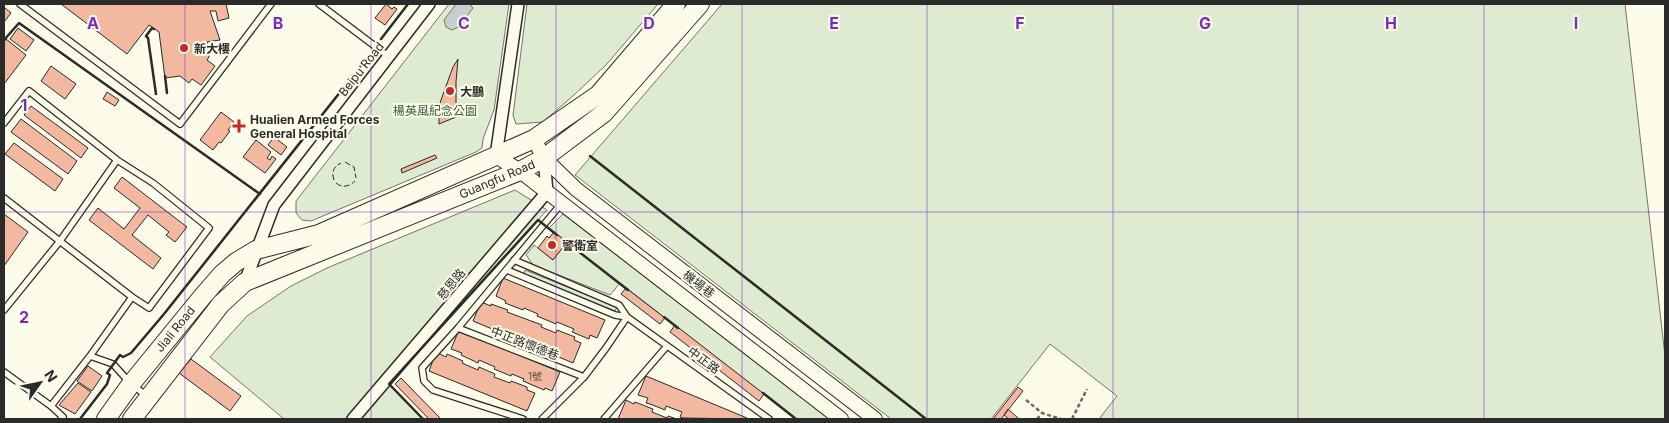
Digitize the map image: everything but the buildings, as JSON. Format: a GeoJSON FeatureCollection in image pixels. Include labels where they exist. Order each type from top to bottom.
{"type":"FeatureCollection","features":[{"type":"Feature","properties":{"kind":"main road","name":"Guangfu Road"},"geometry":{"type":"LineString","coordinates":[[256,250],[320,234],[534,139],[598,95],[676,4]]}},
{"type":"Feature","properties":{"kind":"main road","name":"Guangfu Road"},"geometry":{"type":"LineString","coordinates":[[245,282],[520,171],[544,158],[604,113],[700,4]]}},
{"type":"Feature","properties":{"kind":"main road","name":"Jiali Road"},"geometry":{"type":"LineString","coordinates":[[106,419],[131,384],[222,274],[236,262],[256,250]]}},
{"type":"Feature","properties":{"kind":"main road","name":"Jiali Road"},"geometry":{"type":"LineString","coordinates":[[132,419],[221,304],[245,282]]}},
{"type":"Feature","properties":{"kind":"street","name":"Beipu Road"},"geometry":{"type":"LineString","coordinates":[[245,282],[274,205],[429,4]]}},
{"type":"Feature","properties":{"kind":"street"},"geometry":{"type":"LineString","coordinates":[[496,156],[518,4]]}},
{"type":"Feature","properties":{"kind":"street","name":"機場巷"},"geometry":{"type":"LineString","coordinates":[[534,139],[544,158],[576,190],[875,419]]}},
{"type":"Feature","properties":{"kind":"street","name":"機場巷"},"geometry":{"type":"LineString","coordinates":[[496,156],[520,171],[841,419]]}},
{"type":"Feature","properties":{"kind":"street"},"geometry":{"type":"LineString","coordinates":[[544,158],[547,192]]}},
{"type":"Feature","properties":{"kind":"street","name":"慈恩路"},"geometry":{"type":"LineString","coordinates":[[353,419],[547,192]]}},
{"type":"Feature","properties":{"kind":"street"},"geometry":{"type":"LineString","coordinates":[[617,247],[629,230]]}},
{"type":"Feature","properties":{"kind":"lane"},"geometry":{"type":"LineString","coordinates":[[20,4],[180,124],[271,4]]}},
{"type":"Feature","properties":{"kind":"lane"},"geometry":{"type":"LineString","coordinates":[[319,4],[388,56]]}},
{"type":"Feature","properties":{"kind":"lane"},"geometry":{"type":"LineString","coordinates":[[4,123],[29,90],[117,160],[153,183],[210,228],[149,308],[132,297],[4,198]]}},
{"type":"Feature","properties":{"kind":"lane"},"geometry":{"type":"LineString","coordinates":[[4,310],[60,240],[117,160]]}},
{"type":"Feature","properties":{"kind":"lane"},"geometry":{"type":"LineString","coordinates":[[523,419],[433,390],[424,381],[422,368],[458,328],[561,204]]}},
{"type":"Feature","properties":{"kind":"lane","name":"中正路"},"geometry":{"type":"LineString","coordinates":[[514,260],[618,305],[628,317],[769,419]]}},
{"type":"Feature","properties":{"kind":"lane","name":"中正路"},"geometry":{"type":"LineString","coordinates":[[506,270],[615,315],[628,317]]}},
{"type":"Feature","properties":{"kind":"lane"},"geometry":{"type":"LineString","coordinates":[[51,406],[132,297]]}},
{"type":"Feature","properties":{"kind":"lane"},"geometry":{"type":"LineString","coordinates":[[542,419],[584,377],[628,317]]}},
{"type":"Feature","properties":{"kind":"lane","name":"中正路懷德巷"},"geometry":{"type":"LineString","coordinates":[[458,328],[584,377]]}},
{"type":"Feature","properties":{"kind":"lane"},"geometry":{"type":"LineString","coordinates":[[604,419],[667,346]]}},
{"type":"Feature","properties":{"kind":"lane"},"geometry":{"type":"LineString","coordinates":[[90,356],[113,364],[131,384],[149,397]]}},
{"type":"Feature","properties":{"kind":"lane"},"geometry":{"type":"LineString","coordinates":[[4,372],[51,406],[63,417],[61,419]]}},
{"type":"Feature","properties":{"kind":"path"},"geometry":{"type":"LineString","coordinates":[[1072,419],[1087,388]]}},
{"type":"Feature","properties":{"kind":"path"},"geometry":{"type":"LineString","coordinates":[[1026,400],[1042,413],[1061,419]]}},
{"type":"Feature","properties":{"kind":"path"},"geometry":{"type":"LineString","coordinates":[[1037,419],[1042,413]]}},
{"type":"Feature","properties":{"kind":"green space","name":"楊英風紀念公園"},"geometry":{"type":"Polygon","coordinates":[[[449,4],[509,4],[494,110],[483,139],[482,148],[311,221],[302,220],[296,213],[296,201],[449,4]]]}},
{"type":"Feature","properties":{"kind":"green space"},"geometry":{"type":"Polygon","coordinates":[[[527,4],[658,4],[606,65],[543,122],[516,124],[513,115],[527,4]]]}},
{"type":"Feature","properties":{"kind":"green space"},"geometry":{"type":"Polygon","coordinates":[[[722,4],[1625,4],[1665,356],[1665,419],[1099,419],[1117,396],[1050,344],[991,419],[891,419],[575,175],[722,4]]]}},
{"type":"Feature","properties":{"kind":"green space"},"geometry":{"type":"Polygon","coordinates":[[[515,190],[547,210],[390,384],[423,419],[284,419],[210,357],[247,316],[291,286],[327,268],[515,190]]]}},
{"type":"Feature","properties":{"kind":"green space"},"geometry":{"type":"Polygon","coordinates":[[[563,214],[829,419],[796,419],[620,283],[610,295],[533,265],[526,255],[534,245],[553,260],[567,242],[549,228],[563,214]]]}},
{"type":"Feature","properties":{"kind":"green space"},"geometry":{"type":"Polygon","coordinates":[[[525,270],[617,307],[615,311],[524,274],[525,270]]]}},
{"type":"Feature","properties":{"kind":"shaded area"},"geometry":{"type":"Polygon","coordinates":[[[456,4],[472,4],[473,8],[459,27],[452,30],[446,27],[444,20],[456,4]]]}},
{"type":"Feature","properties":{"kind":"fence"},"geometry":{"type":"LineString","coordinates":[[345,162],[354,167],[356,178]]}},
{"type":"Feature","properties":{"kind":"fence"},"geometry":{"type":"LineString","coordinates":[[334,180],[334,170],[341,163]]}},
{"type":"Feature","properties":{"kind":"fence"},"geometry":{"type":"LineString","coordinates":[[336,183],[346,186],[355,181]]}},
{"type":"Feature","properties":{"kind":"wall"},"geometry":{"type":"LineString","coordinates":[[381,39],[408,4]]}},
{"type":"Feature","properties":{"kind":"wall"},"geometry":{"type":"LineString","coordinates":[[4,40],[19,23],[260,194]]}},
{"type":"Feature","properties":{"kind":"wall"},"geometry":{"type":"LineString","coordinates":[[154,29],[152,28],[146,36],[148,38],[156,94]]}},
{"type":"Feature","properties":{"kind":"wall"},"geometry":{"type":"LineString","coordinates":[[80,419],[107,384],[110,375],[107,373],[120,355],[123,357],[131,353],[164,314],[368,57]]}},
{"type":"Feature","properties":{"kind":"wall"},"geometry":{"type":"LineString","coordinates":[[165,76],[167,93]]}},
{"type":"Feature","properties":{"kind":"wall"},"geometry":{"type":"LineString","coordinates":[[590,156],[926,419]]}},
{"type":"Feature","properties":{"kind":"wall"},"geometry":{"type":"LineString","coordinates":[[423,419],[389,384],[538,220],[557,235]]}},
{"type":"Feature","properties":{"kind":"wall"},"geometry":{"type":"LineString","coordinates":[[565,241],[628,290]]}},
{"type":"Feature","properties":{"kind":"wall"},"geometry":{"type":"LineString","coordinates":[[664,317],[678,328]]}},
{"type":"Feature","properties":{"kind":"wall"},"geometry":{"type":"LineString","coordinates":[[763,393],[796,419]]}},
{"type":"Feature","properties":{"kind":"place","name":"新大樓"},"geometry":{"type":"Point","coordinates":[184,48]}},
{"type":"Feature","properties":{"kind":"place","name":"大鵬"},"geometry":{"type":"Point","coordinates":[450,91]}},
{"type":"Feature","properties":{"kind":"place","name":"Hualien Armed Forces General Hospital"},"geometry":{"type":"Point","coordinates":[239,126]}},
{"type":"Feature","properties":{"kind":"place","name":"警衛室"},"geometry":{"type":"Point","coordinates":[552,245]}}]}
